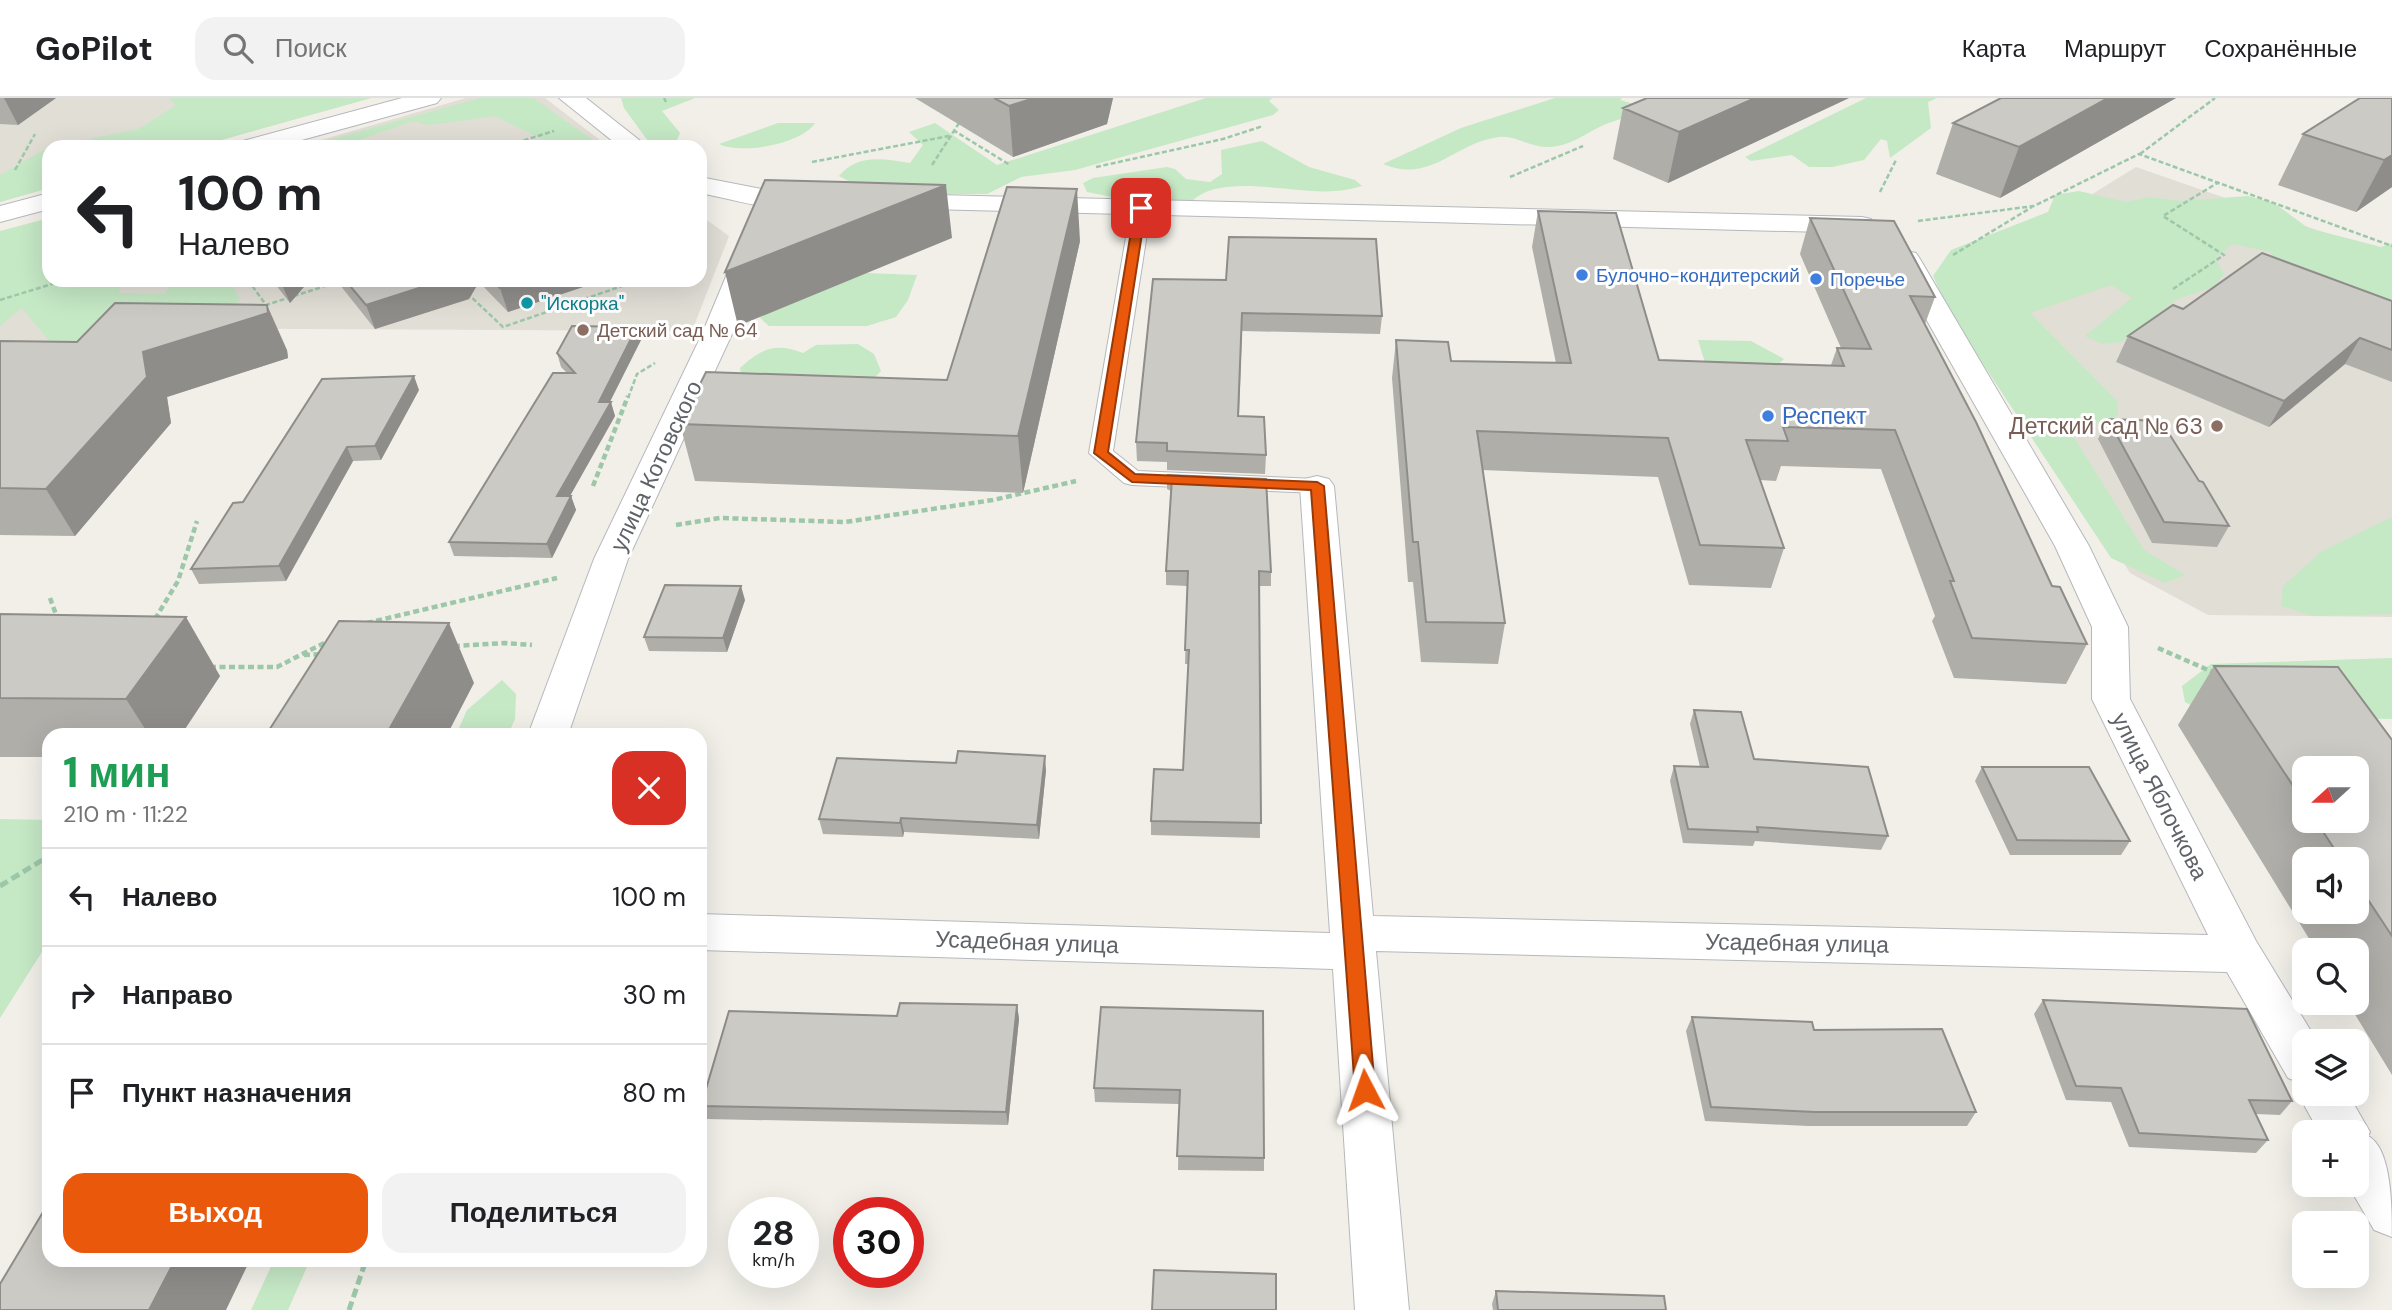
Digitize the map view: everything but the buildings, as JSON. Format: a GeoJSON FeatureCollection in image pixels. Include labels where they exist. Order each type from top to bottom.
{"type":"FeatureCollection","features":[{"type":"Feature","properties":{"kind":"street"},"geometry":{"type":"LineString","coordinates":[[274,140],[429,98]]}},
{"type":"Feature","properties":{"kind":"street"},"geometry":{"type":"LineString","coordinates":[[571,98],[627,140]]}},
{"type":"Feature","properties":{"kind":"street"},"geometry":{"type":"LineString","coordinates":[[707,186],[771,199],[827,201]]}},
{"type":"Feature","properties":{"kind":"street","name":"улица Котовского"},"geometry":{"type":"LineString","coordinates":[[551,728],[611,559],[718,334],[771,199]]}},
{"type":"Feature","properties":{"kind":"street"},"geometry":{"type":"LineString","coordinates":[[869,202],[1141,208],[1881,214]]}},
{"type":"Feature","properties":{"kind":"street"},"geometry":{"type":"LineString","coordinates":[[0,214],[42,203]]}},
{"type":"Feature","properties":{"kind":"street","name":"улица Яблочкова"},"geometry":{"type":"LineString","coordinates":[[1881,214],[2072,546],[2109,627],[2111,699],[2241,954],[2292,1042]]}},
{"type":"Feature","properties":{"kind":"street"},"geometry":{"type":"LineString","coordinates":[[1317,486],[1382,1310]]}},
{"type":"Feature","properties":{"kind":"street","name":"Усадебная улица"},"geometry":{"type":"LineString","coordinates":[[707,932],[2241,954]]}},
{"type":"Feature","properties":{"kind":"street"},"geometry":{"type":"LineString","coordinates":[[2369,1174],[2392,1213]]}},
{"type":"Feature","properties":{"kind":"lane"},"geometry":{"type":"LineString","coordinates":[[1141,208],[1101,453],[1132,478],[1317,486]]}},
{"type":"Feature","properties":{"kind":"path"},"geometry":{"type":"LineString","coordinates":[[1916,278],[2034,206],[2139,154],[2215,98]]}},
{"type":"Feature","properties":{"kind":"path"},"geometry":{"type":"LineString","coordinates":[[911,203],[948,136],[964,116]]}},
{"type":"Feature","properties":{"kind":"path"},"geometry":{"type":"LineString","coordinates":[[1088,169],[1223,139],[1263,127]]}},
{"type":"Feature","properties":{"kind":"path"},"geometry":{"type":"LineString","coordinates":[[525,140],[565,128]]}},
{"type":"Feature","properties":{"kind":"path"},"geometry":{"type":"LineString","coordinates":[[12,178],[35,134]]}},
{"type":"Feature","properties":{"kind":"path"},"geometry":{"type":"LineString","coordinates":[[803,163],[948,136]]}},
{"type":"Feature","properties":{"kind":"path"},"geometry":{"type":"LineString","coordinates":[[1521,173],[1583,146]]}},
{"type":"Feature","properties":{"kind":"path"},"geometry":{"type":"LineString","coordinates":[[2139,154],[2392,246]]}},
{"type":"Feature","properties":{"kind":"path"},"geometry":{"type":"LineString","coordinates":[[1896,160],[1881,214],[2034,206]]}},
{"type":"Feature","properties":{"kind":"path"},"geometry":{"type":"LineString","coordinates":[[2173,289],[2224,255],[2164,216],[2219,182]]}},
{"type":"Feature","properties":{"kind":"path"},"geometry":{"type":"LineString","coordinates":[[0,300],[42,287]]}},
{"type":"Feature","properties":{"kind":"path"},"geometry":{"type":"LineString","coordinates":[[253,287],[266,305],[322,287]]}},
{"type":"Feature","properties":{"kind":"path"},"geometry":{"type":"LineString","coordinates":[[464,289],[503,327],[619,287]]}},
{"type":"Feature","properties":{"kind":"path"},"geometry":{"type":"LineString","coordinates":[[625,533],[720,519],[845,522],[993,500],[1047,489],[1120,469]]}},
{"type":"Feature","properties":{"kind":"path"},"geometry":{"type":"LineString","coordinates":[[151,624],[178,581],[197,521]]}},
{"type":"Feature","properties":{"kind":"path"},"geometry":{"type":"LineString","coordinates":[[364,624],[556,578]]}},
{"type":"Feature","properties":{"kind":"path"},"geometry":{"type":"LineString","coordinates":[[50,598],[59,621]]}},
{"type":"Feature","properties":{"kind":"path"},"geometry":{"type":"LineString","coordinates":[[208,667],[277,667],[332,639]]}},
{"type":"Feature","properties":{"kind":"path"},"geometry":{"type":"LineString","coordinates":[[450,646],[505,643],[579,650]]}},
{"type":"Feature","properties":{"kind":"path"},"geometry":{"type":"LineString","coordinates":[[301,655],[328,653]]}},
{"type":"Feature","properties":{"kind":"path"},"geometry":{"type":"LineString","coordinates":[[2192,663],[2216,673]]}},
{"type":"Feature","properties":{"kind":"path"},"geometry":{"type":"LineString","coordinates":[[0,886],[42,860]]}},
{"type":"Feature","properties":{"kind":"path"},"geometry":{"type":"LineString","coordinates":[[349,1310],[364,1267]]}},
{"type":"Feature","properties":{"kind":"shaded area"},"geometry":{"type":"Polygon","coordinates":[[[0,98],[371,98],[221,140],[42,140],[42,190],[0,202],[0,98]]]}},
{"type":"Feature","properties":{"kind":"shaded area"},"geometry":{"type":"Polygon","coordinates":[[[466,98],[545,98],[600,140],[321,140],[466,98]]]}},
{"type":"Feature","properties":{"kind":"shaded area","name":"Детский сад № 63"},"geometry":{"type":"Polygon","coordinates":[[[2136,167],[2392,256],[2392,617],[2208,615],[2130,573],[1954,280],[2136,167]]]}},
{"type":"Feature","properties":{"kind":"shaded area","name":"Детский сад № 64"},"geometry":{"type":"Polygon","coordinates":[[[707,220],[729,236],[692,331],[121,328],[0,444],[0,233],[42,273],[42,287],[707,287],[707,220]]]}},
{"type":"Feature","properties":{"kind":"green space"},"geometry":{"type":"Polygon","coordinates":[[[168,98],[371,98],[221,140],[84,140],[139,129],[176,105],[168,98]]]}},
{"type":"Feature","properties":{"kind":"green space"},"geometry":{"type":"Polygon","coordinates":[[[480,98],[533,98],[593,140],[544,140],[495,116],[429,125],[413,121],[359,140],[329,140],[480,98]]]}},
{"type":"Feature","properties":{"kind":"green space"},"geometry":{"type":"Polygon","coordinates":[[[621,98],[695,98],[662,111],[680,133],[677,140],[647,140],[624,108],[621,98]]]}},
{"type":"Feature","properties":{"kind":"green space"},"geometry":{"type":"Polygon","coordinates":[[[1206,98],[1272,98],[1269,101],[1279,110],[1273,115],[1075,170],[1021,177],[987,194],[889,194],[856,185],[839,176],[854,164],[872,159],[910,163],[923,145],[909,132],[935,123],[997,165],[1206,98]]]}},
{"type":"Feature","properties":{"kind":"green space"},"geometry":{"type":"Polygon","coordinates":[[[1555,98],[1622,98],[1620,100],[1652,109],[1606,124],[1554,147],[1499,137],[1468,147],[1429,166],[1400,169],[1383,164],[1461,128],[1555,98]]]}},
{"type":"Feature","properties":{"kind":"green space"},"geometry":{"type":"Polygon","coordinates":[[[1866,98],[1937,98],[1928,102],[1931,128],[1890,158],[1887,141],[1881,139],[1864,160],[1832,167],[1809,167],[1792,155],[1751,161],[1745,157],[1866,98]]]}},
{"type":"Feature","properties":{"kind":"green space"},"geometry":{"type":"Polygon","coordinates":[[[778,123],[815,123],[798,137],[770,146],[741,148],[719,144],[778,123]]]}},
{"type":"Feature","properties":{"kind":"green space"},"geometry":{"type":"Polygon","coordinates":[[[1262,141],[1309,167],[1355,180],[1362,186],[1319,191],[1240,186],[1205,192],[1192,201],[1127,200],[1087,192],[1083,183],[1093,178],[1167,167],[1175,169],[1186,179],[1210,182],[1222,174],[1221,150],[1262,141]]]}},
{"type":"Feature","properties":{"kind":"green space"},"geometry":{"type":"Polygon","coordinates":[[[42,151],[42,190],[0,202],[0,175],[42,151]]]}},
{"type":"Feature","properties":{"kind":"green space"},"geometry":{"type":"Polygon","coordinates":[[[2079,191],[2126,202],[2149,197],[2182,201],[2248,196],[2274,203],[2308,228],[2381,247],[2392,243],[2392,321],[2273,268],[2271,252],[2233,244],[2215,258],[2224,274],[2214,287],[2177,299],[2122,342],[2102,344],[2085,336],[2132,298],[2111,285],[2030,313],[2117,401],[2118,416],[2070,431],[2144,550],[2185,575],[2165,583],[2111,558],[1950,314],[1933,276],[1951,250],[2048,212],[2055,195],[2079,191]]]}},
{"type":"Feature","properties":{"kind":"green space"},"geometry":{"type":"Polygon","coordinates":[[[42,220],[42,287],[120,287],[119,293],[165,294],[169,287],[234,287],[240,300],[224,313],[65,360],[22,308],[0,326],[0,231],[42,220]]]}},
{"type":"Feature","properties":{"kind":"green space"},"geometry":{"type":"Polygon","coordinates":[[[866,273],[917,275],[908,300],[896,317],[867,326],[769,326],[759,317],[866,273]]]}},
{"type":"Feature","properties":{"kind":"green space"},"geometry":{"type":"Polygon","coordinates":[[[1698,340],[1751,341],[1784,359],[1769,372],[1707,369],[1698,340]]]}},
{"type":"Feature","properties":{"kind":"green space"},"geometry":{"type":"Polygon","coordinates":[[[858,344],[874,354],[881,371],[864,389],[742,382],[740,368],[769,349],[784,348],[803,353],[816,345],[858,344]]]}},
{"type":"Feature","properties":{"kind":"green space"},"geometry":{"type":"Polygon","coordinates":[[[2392,517],[2392,614],[2313,616],[2281,606],[2283,586],[2322,551],[2392,517]]]}},
{"type":"Feature","properties":{"kind":"green space"},"geometry":{"type":"Polygon","coordinates":[[[2392,658],[2392,719],[2210,716],[2185,702],[2182,686],[2211,664],[2392,658]]]}},
{"type":"Feature","properties":{"kind":"green space"},"geometry":{"type":"Polygon","coordinates":[[[502,680],[516,694],[515,719],[511,728],[459,728],[467,710],[502,680]]]}},
{"type":"Feature","properties":{"kind":"green space"},"geometry":{"type":"Polygon","coordinates":[[[0,819],[42,820],[42,952],[0,1018],[0,819]]]}},
{"type":"Feature","properties":{"kind":"green space"},"geometry":{"type":"Polygon","coordinates":[[[271,1267],[307,1267],[288,1310],[251,1310],[271,1267]]]}},
{"type":"Feature","properties":{"kind":"place","name":"Булочно-кондитерский"},"geometry":{"type":"Point","coordinates":[1582,275]}},
{"type":"Feature","properties":{"kind":"place","name":"Поречье"},"geometry":{"type":"Point","coordinates":[1816,279]}},
{"type":"Feature","properties":{"kind":"place","name":"\"Искорка\""},"geometry":{"type":"Point","coordinates":[527,303]}},
{"type":"Feature","properties":{"kind":"place","name":"Детский сад № 64"},"geometry":{"type":"Point","coordinates":[583,330]}},
{"type":"Feature","properties":{"kind":"place","name":"Респект"},"geometry":{"type":"Point","coordinates":[1768,416]}},
{"type":"Feature","properties":{"kind":"place","name":"Детский сад № 63"},"geometry":{"type":"Point","coordinates":[2217,426]}},
{"type":"Feature","properties":{"kind":"route"},"geometry":{"type":"LineString","coordinates":[[1141,208],[1101,453],[1132,478],[1317,486],[1365,1090]]}}]}
